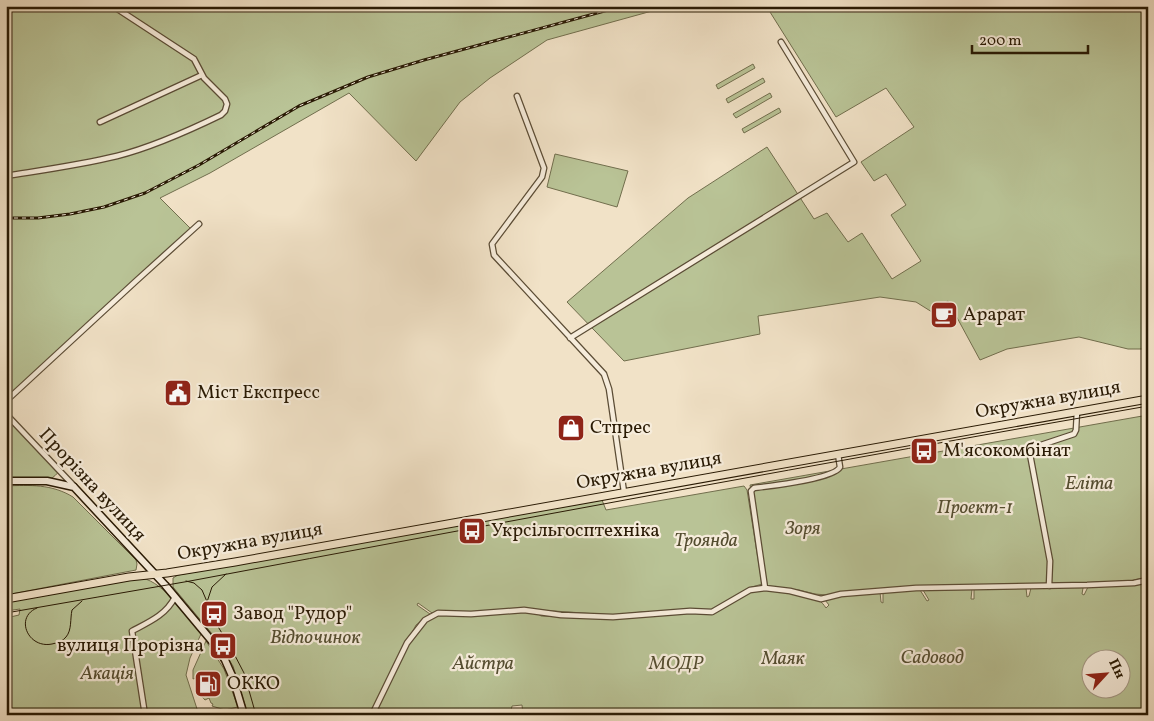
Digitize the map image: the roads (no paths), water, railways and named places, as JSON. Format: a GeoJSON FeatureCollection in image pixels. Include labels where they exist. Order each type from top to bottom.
{"type":"FeatureCollection","features":[{"type":"Feature","properties":{"kind":"main road","name":"Окружна вулиця"},"geometry":{"type":"LineString","coordinates":[[6,599],[129,577],[235,562],[1148,399]]}},
{"type":"Feature","properties":{"kind":"street"},"geometry":{"type":"LineString","coordinates":[[6,10],[20,6]]}},
{"type":"Feature","properties":{"kind":"street"},"geometry":{"type":"LineString","coordinates":[[6,176],[87,163],[119,155],[170,138],[221,115],[225,111],[227,104],[225,99],[202,75],[200,66],[194,59],[113,6]]}},
{"type":"Feature","properties":{"kind":"street"},"geometry":{"type":"LineString","coordinates":[[570,338],[854,162],[781,42]]}},
{"type":"Feature","properties":{"kind":"street"},"geometry":{"type":"LineString","coordinates":[[100,122],[202,75]]}},
{"type":"Feature","properties":{"kind":"street"},"geometry":{"type":"LineString","coordinates":[[517,96],[544,168],[542,177],[492,244],[494,255],[604,374],[607,380],[624,492]]}},
{"type":"Feature","properties":{"kind":"street"},"geometry":{"type":"LineString","coordinates":[[6,401],[199,224]]}},
{"type":"Feature","properties":{"kind":"street"},"geometry":{"type":"LineString","coordinates":[[1049,586],[1050,561],[1030,449],[1074,434],[1077,411]]}},
{"type":"Feature","properties":{"kind":"street","name":"Прорізна вулиця"},"geometry":{"type":"LineString","coordinates":[[6,414],[156,574],[221,653],[234,678],[244,715]]}},
{"type":"Feature","properties":{"kind":"street"},"geometry":{"type":"LineString","coordinates":[[765,588],[751,490],[817,478],[835,472],[840,467],[838,454]]}},
{"type":"Feature","properties":{"kind":"street"},"geometry":{"type":"LineString","coordinates":[[6,482],[47,482],[74,487]]}},
{"type":"Feature","properties":{"kind":"street"},"geometry":{"type":"LineString","coordinates":[[372,715],[407,643],[425,620],[438,613],[472,614],[524,610],[561,615],[613,617],[690,611],[712,612],[750,590],[765,588],[790,591],[822,599],[841,594],[906,589],[1129,584],[1148,580]]}},
{"type":"Feature","properties":{"kind":"street"},"geometry":{"type":"LineString","coordinates":[[146,715],[132,632],[164,612],[171,606],[175,597]]}},
{"type":"Feature","properties":{"kind":"street"},"geometry":{"type":"LineString","coordinates":[[372,715],[377,712],[385,715]]}},
{"type":"Feature","properties":{"kind":"waterway"},"geometry":{"type":"LineString","coordinates":[[1125,715],[1131,713]]}},
{"type":"Feature","properties":{"kind":"tram line"},"geometry":{"type":"LineString","coordinates":[[6,613],[1148,406]]}},
{"type":"Feature","properties":{"kind":"tram line"},"geometry":{"type":"LineString","coordinates":[[207,602],[212,587],[226,574]]}},
{"type":"Feature","properties":{"kind":"tram line"},"geometry":{"type":"LineString","coordinates":[[186,581],[194,583],[202,590],[217,625],[244,673],[256,715]]}},
{"type":"Feature","properties":{"kind":"tram line"},"geometry":{"type":"LineString","coordinates":[[37,608],[30,612],[26,618],[25,625],[27,631],[36,642],[52,644],[60,642],[66,637],[70,628],[72,610],[82,601]]}},
{"type":"Feature","properties":{"kind":"railway"},"geometry":{"type":"LineString","coordinates":[[6,218],[38,218],[70,214],[104,207],[145,193],[199,165],[299,106],[368,77],[623,6]]}},
{"type":"Feature","properties":{"kind":"place","name":"Арарат"},"geometry":{"type":"Point","coordinates":[944,315]}},
{"type":"Feature","properties":{"kind":"place","name":"Міст Експресс"},"geometry":{"type":"Point","coordinates":[178,393]}},
{"type":"Feature","properties":{"kind":"place","name":"Стпрес"},"geometry":{"type":"Point","coordinates":[571,428]}},
{"type":"Feature","properties":{"kind":"place","name":"М'ясокомбінат"},"geometry":{"type":"Point","coordinates":[924,451]}},
{"type":"Feature","properties":{"kind":"place","name":"Укрсільгосптехніка"},"geometry":{"type":"Point","coordinates":[472,531]}},
{"type":"Feature","properties":{"kind":"place","name":"Завод \"Рудор\""},"geometry":{"type":"Point","coordinates":[214,614]}},
{"type":"Feature","properties":{"kind":"place","name":"вулиця Прорізна"},"geometry":{"type":"Point","coordinates":[223,646]}},
{"type":"Feature","properties":{"kind":"place","name":"ОККО"},"geometry":{"type":"Point","coordinates":[208,684]}},
{"type":"Feature","properties":{"kind":"park label","name":"Еліта"},"geometry":{"type":"Point","coordinates":[1089,484]}},
{"type":"Feature","properties":{"kind":"park label","name":"Проект-1"},"geometry":{"type":"Point","coordinates":[975,508]}},
{"type":"Feature","properties":{"kind":"park label","name":"Зоря"},"geometry":{"type":"Point","coordinates":[803,529]}},
{"type":"Feature","properties":{"kind":"park label","name":"Троянда"},"geometry":{"type":"Point","coordinates":[706,541]}},
{"type":"Feature","properties":{"kind":"park label","name":"Відпочинок"},"geometry":{"type":"Point","coordinates":[315,638]}},
{"type":"Feature","properties":{"kind":"park label","name":"Садовод"},"geometry":{"type":"Point","coordinates":[932,658]}},
{"type":"Feature","properties":{"kind":"park label","name":"Маяк"},"geometry":{"type":"Point","coordinates":[783,659]}},
{"type":"Feature","properties":{"kind":"park label","name":"Айстра"},"geometry":{"type":"Point","coordinates":[483,664]}},
{"type":"Feature","properties":{"kind":"park label","name":"МОДР"},"geometry":{"type":"Point","coordinates":[676,664]}},
{"type":"Feature","properties":{"kind":"park label","name":"Акація"},"geometry":{"type":"Point","coordinates":[107,674]}}]}
